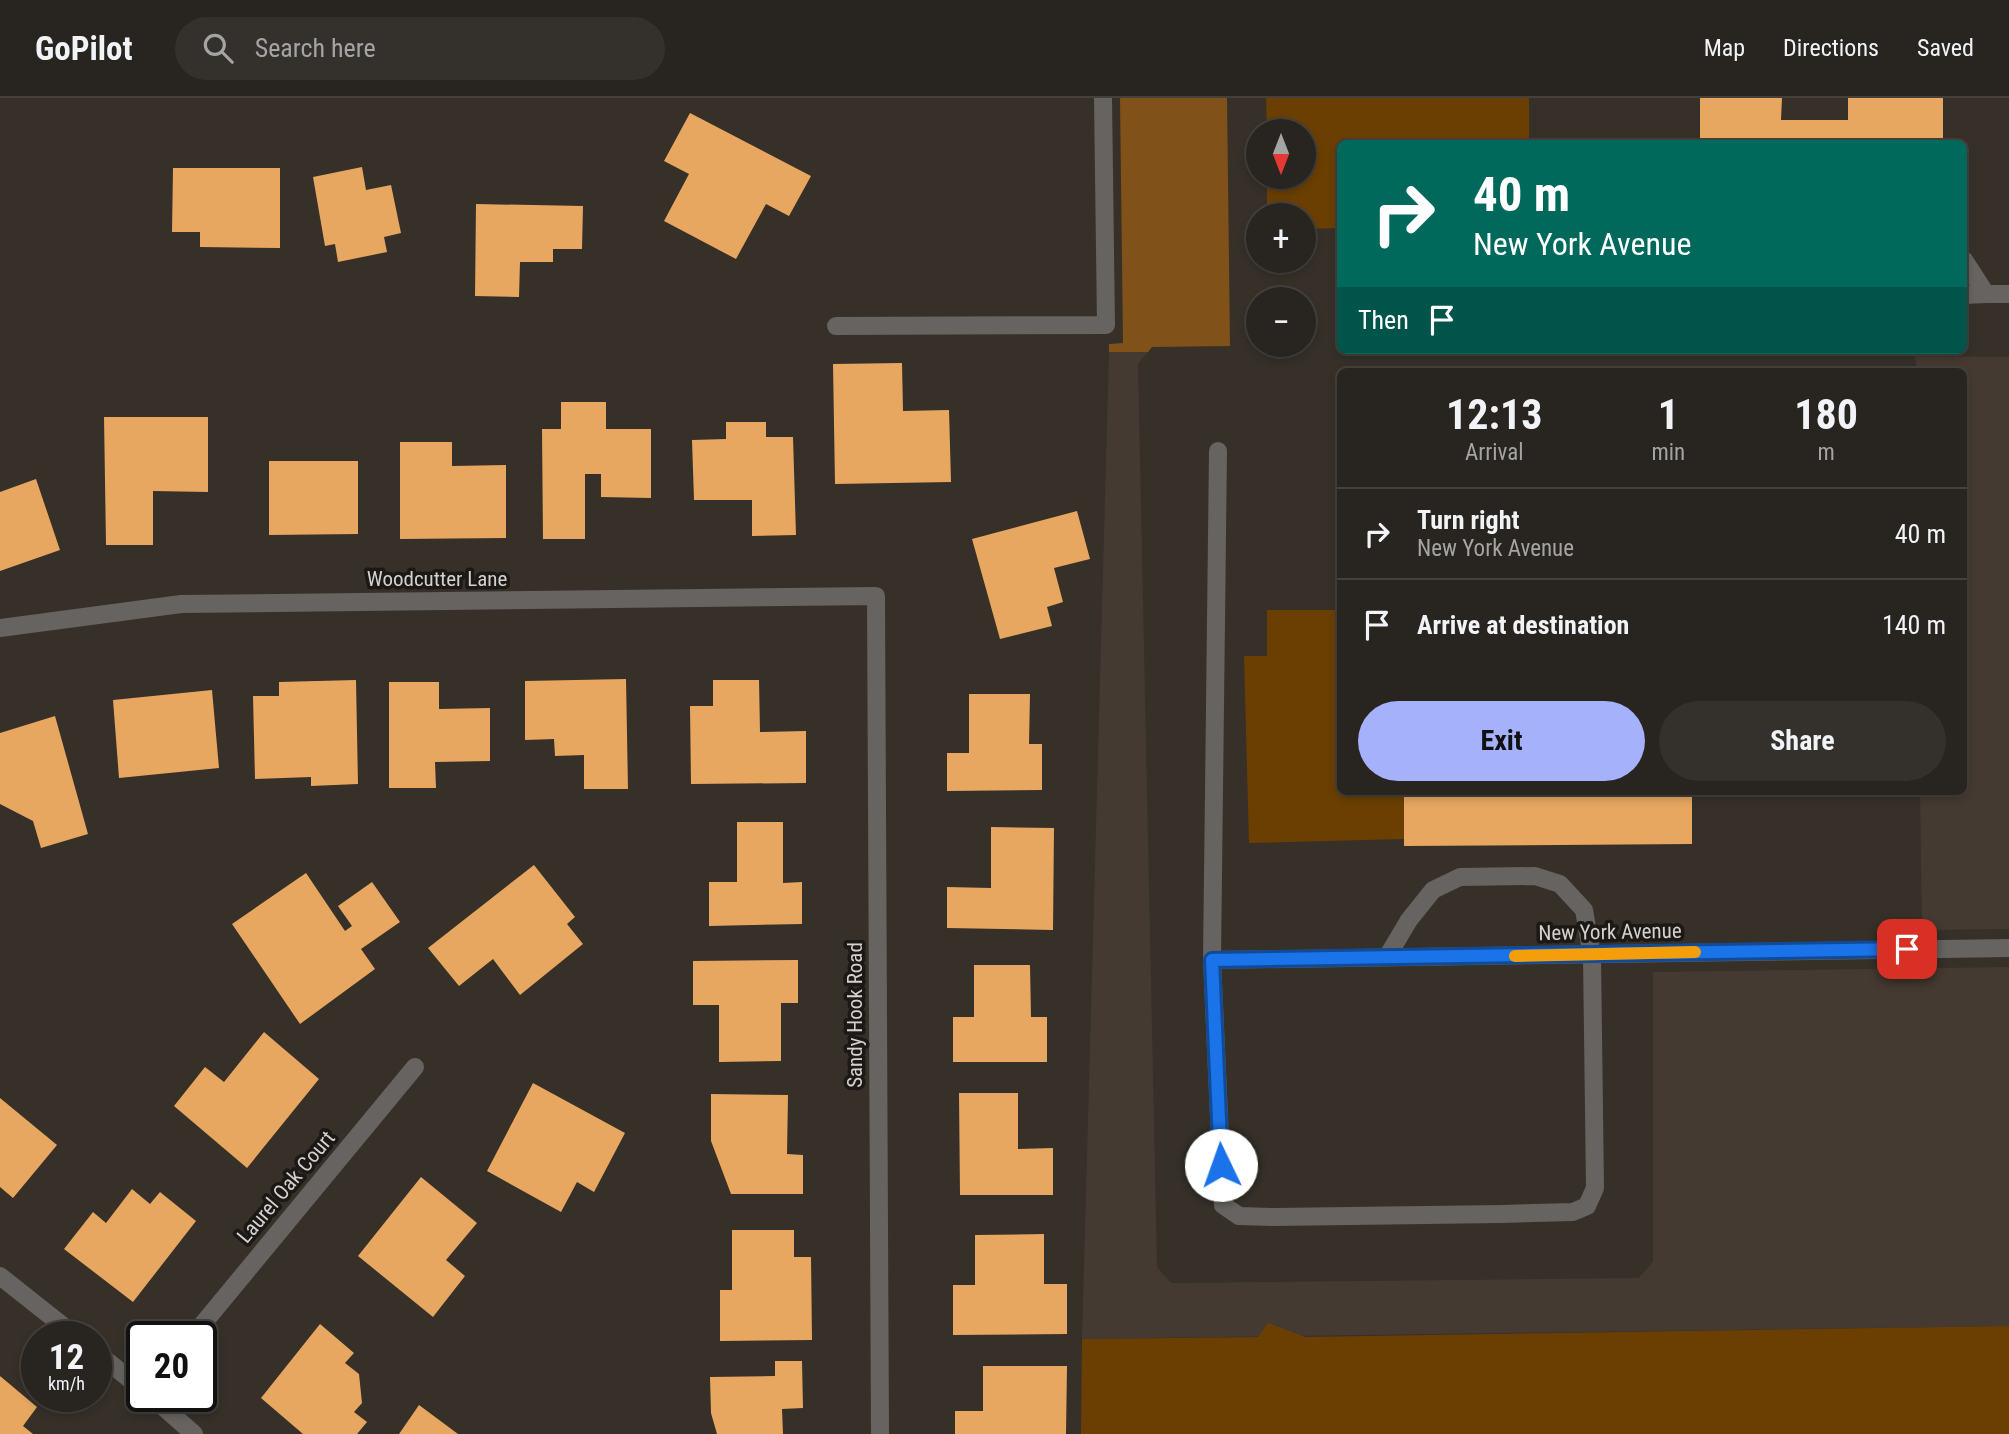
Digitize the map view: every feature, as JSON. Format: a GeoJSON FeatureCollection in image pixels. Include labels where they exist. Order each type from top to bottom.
{"type":"FeatureCollection","features":[{"type":"Feature","properties":{"kind":"street"},"geometry":{"type":"LineString","coordinates":[[836,326],[1106,324],[1103,98]]}},
{"type":"Feature","properties":{"kind":"street"},"geometry":{"type":"LineString","coordinates":[[1967,265],[1986,295]]}},
{"type":"Feature","properties":{"kind":"street"},"geometry":{"type":"LineString","coordinates":[[1967,295],[2009,294]]}},
{"type":"Feature","properties":{"kind":"street"},"geometry":{"type":"LineString","coordinates":[[1218,451],[1212,960],[1223,1205],[1239,1216],[1573,1212],[1587,1206],[1595,1188],[1592,956],[1584,910],[1560,884],[1535,876],[1460,877],[1433,890],[1409,920],[1387,957]]}},
{"type":"Feature","properties":{"kind":"street","name":"Woodcutter Lane"},"geometry":{"type":"LineString","coordinates":[[0,628],[181,604],[876,596]]}},
{"type":"Feature","properties":{"kind":"street","name":"Sandy Hook Road"},"geometry":{"type":"LineString","coordinates":[[876,596],[880,1434]]}},
{"type":"Feature","properties":{"kind":"street","name":"New York Avenue"},"geometry":{"type":"LineString","coordinates":[[1212,960],[2009,948]]}},
{"type":"Feature","properties":{"kind":"street","name":"Laurel Oak Court"},"geometry":{"type":"LineString","coordinates":[[205,1321],[415,1067]]}},
{"type":"Feature","properties":{"kind":"street"},"geometry":{"type":"LineString","coordinates":[[0,1276],[57,1321]]}},
{"type":"Feature","properties":{"kind":"street"},"geometry":{"type":"LineString","coordinates":[[112,1365],[126,1375]]}},
{"type":"Feature","properties":{"kind":"street"},"geometry":{"type":"LineString","coordinates":[[169,1412],[194,1434]]}},
{"type":"Feature","properties":{"kind":"shaded area"},"geometry":{"type":"Polygon","coordinates":[[[1120,98],[1227,98],[1230,346],[1152,347],[1148,352],[1109,352],[1109,344],[1123,343],[1120,98]]]}},
{"type":"Feature","properties":{"kind":"shaded area"},"geometry":{"type":"Polygon","coordinates":[[[1266,98],[1529,98],[1529,140],[1337,140],[1337,228],[1316,229],[1316,203],[1267,203],[1267,189],[1316,189],[1316,119],[1267,119],[1266,98]]]}},
{"type":"Feature","properties":{"kind":"shaded area"},"geometry":{"type":"Polygon","coordinates":[[[1109,352],[1148,352],[1138,364],[1157,1267],[1171,1283],[1639,1278],[1653,1261],[1653,972],[2009,967],[2009,1326],[1082,1339],[1109,352]]]}},
{"type":"Feature","properties":{"kind":"shaded area"},"geometry":{"type":"Polygon","coordinates":[[[1915,356],[2009,357],[2009,929],[1922,930],[1920,795],[1967,795],[1967,368],[1917,368],[1915,356]]]}},
{"type":"Feature","properties":{"kind":"shaded area"},"geometry":{"type":"Polygon","coordinates":[[[1267,610],[1337,610],[1337,795],[1404,795],[1404,839],[1249,843],[1244,656],[1267,656],[1267,610]]]}},
{"type":"Feature","properties":{"kind":"shaded area"},"geometry":{"type":"Polygon","coordinates":[[[1268,1323],[1305,1337],[2009,1326],[2009,1434],[1081,1434],[1082,1339],[1258,1337],[1268,1323]]]}},
{"type":"Feature","properties":{"kind":"building"},"geometry":{"type":"Polygon","coordinates":[[[1700,98],[1782,98],[1781,120],[1848,120],[1848,98],[1943,98],[1943,140],[1700,140],[1700,98]]]}},
{"type":"Feature","properties":{"kind":"building"},"geometry":{"type":"Polygon","coordinates":[[[690,113],[811,176],[789,216],[766,204],[736,259],[664,221],[689,174],[664,161],[690,113]]]}},
{"type":"Feature","properties":{"kind":"building"},"geometry":{"type":"Polygon","coordinates":[[[362,167],[366,190],[391,185],[401,233],[384,237],[387,252],[338,262],[335,244],[325,246],[313,177],[362,167]]]}},
{"type":"Feature","properties":{"kind":"building"},"geometry":{"type":"Polygon","coordinates":[[[173,168],[280,168],[280,248],[200,247],[200,232],[172,232],[173,168]]]}},
{"type":"Feature","properties":{"kind":"building"},"geometry":{"type":"Polygon","coordinates":[[[476,204],[583,206],[582,249],[553,249],[553,262],[520,262],[519,297],[475,296],[476,204]]]}},
{"type":"Feature","properties":{"kind":"building"},"geometry":{"type":"Polygon","coordinates":[[[902,363],[903,411],[949,410],[951,482],[835,484],[833,364],[902,363]]]}},
{"type":"Feature","properties":{"kind":"building"},"geometry":{"type":"Polygon","coordinates":[[[561,402],[606,402],[606,429],[651,429],[651,498],[601,497],[601,474],[585,474],[585,539],[543,539],[542,429],[561,429],[561,402]]]}},
{"type":"Feature","properties":{"kind":"building"},"geometry":{"type":"Polygon","coordinates":[[[104,417],[208,417],[208,492],[153,491],[153,545],[106,545],[104,417]]]}},
{"type":"Feature","properties":{"kind":"building"},"geometry":{"type":"Polygon","coordinates":[[[726,422],[766,422],[766,437],[793,437],[796,535],[752,536],[752,500],[694,500],[692,440],[726,439],[726,422]]]}},
{"type":"Feature","properties":{"kind":"building"},"geometry":{"type":"Polygon","coordinates":[[[400,442],[452,442],[452,466],[506,465],[506,538],[400,539],[400,442]]]}},
{"type":"Feature","properties":{"kind":"building"},"geometry":{"type":"Polygon","coordinates":[[[269,461],[358,461],[358,534],[269,535],[269,461]]]}},
{"type":"Feature","properties":{"kind":"building"},"geometry":{"type":"Polygon","coordinates":[[[36,479],[60,550],[0,571],[0,492],[36,479]]]}},
{"type":"Feature","properties":{"kind":"building"},"geometry":{"type":"Polygon","coordinates":[[[1077,511],[1090,559],[1054,568],[1063,602],[1047,607],[1052,626],[1000,639],[972,539],[1077,511]]]}},
{"type":"Feature","properties":{"kind":"building"},"geometry":{"type":"Polygon","coordinates":[[[626,679],[628,789],[584,789],[584,755],[555,756],[554,739],[525,740],[525,681],[626,679]]]}},
{"type":"Feature","properties":{"kind":"building"},"geometry":{"type":"Polygon","coordinates":[[[356,680],[358,784],[311,786],[311,777],[255,779],[253,696],[279,696],[279,682],[356,680]]]}},
{"type":"Feature","properties":{"kind":"building"},"geometry":{"type":"Polygon","coordinates":[[[713,680],[759,680],[760,732],[806,731],[806,783],[691,784],[690,706],[713,706],[713,680]]]}},
{"type":"Feature","properties":{"kind":"building"},"geometry":{"type":"Polygon","coordinates":[[[389,682],[439,682],[439,709],[490,708],[490,761],[435,762],[436,788],[389,788],[389,682]]]}},
{"type":"Feature","properties":{"kind":"building"},"geometry":{"type":"Polygon","coordinates":[[[212,690],[219,768],[119,778],[113,700],[212,690]]]}},
{"type":"Feature","properties":{"kind":"building"},"geometry":{"type":"Polygon","coordinates":[[[969,694],[1030,694],[1029,744],[1042,744],[1042,790],[947,791],[947,753],[969,753],[969,694]]]}},
{"type":"Feature","properties":{"kind":"building"},"geometry":{"type":"Polygon","coordinates":[[[55,716],[88,834],[41,848],[33,821],[0,804],[0,733],[55,716]]]}},
{"type":"Feature","properties":{"kind":"building"},"geometry":{"type":"Polygon","coordinates":[[[1404,795],[1692,795],[1692,844],[1404,846],[1404,795]]]}},
{"type":"Feature","properties":{"kind":"building"},"geometry":{"type":"Polygon","coordinates":[[[737,822],[783,822],[783,883],[802,882],[802,924],[709,926],[709,882],[737,882],[737,822]]]}},
{"type":"Feature","properties":{"kind":"building"},"geometry":{"type":"Polygon","coordinates":[[[991,827],[1054,828],[1053,930],[947,928],[947,887],[991,888],[991,827]]]}},
{"type":"Feature","properties":{"kind":"building"},"geometry":{"type":"Polygon","coordinates":[[[534,865],[575,917],[567,924],[583,944],[520,995],[493,959],[459,986],[428,948],[534,865]]]}},
{"type":"Feature","properties":{"kind":"building"},"geometry":{"type":"Polygon","coordinates":[[[306,873],[345,931],[352,926],[338,906],[372,882],[400,922],[361,949],[375,969],[300,1024],[232,924],[306,873]]]}},
{"type":"Feature","properties":{"kind":"building"},"geometry":{"type":"Polygon","coordinates":[[[798,960],[798,1003],[781,1003],[781,1061],[719,1062],[719,1005],[693,1005],[693,961],[798,960]]]}},
{"type":"Feature","properties":{"kind":"building"},"geometry":{"type":"Polygon","coordinates":[[[974,965],[1030,965],[1031,1017],[1047,1017],[1047,1062],[953,1062],[953,1017],[974,1017],[974,965]]]}},
{"type":"Feature","properties":{"kind":"building"},"geometry":{"type":"Polygon","coordinates":[[[264,1032],[319,1079],[247,1168],[174,1106],[205,1067],[224,1082],[264,1032]]]}},
{"type":"Feature","properties":{"kind":"building"},"geometry":{"type":"Polygon","coordinates":[[[533,1083],[625,1133],[594,1192],[577,1182],[561,1212],[487,1171],[533,1083]]]}},
{"type":"Feature","properties":{"kind":"building"},"geometry":{"type":"Polygon","coordinates":[[[959,1093],[1018,1093],[1018,1149],[1053,1148],[1053,1195],[960,1195],[959,1093]]]}},
{"type":"Feature","properties":{"kind":"building"},"geometry":{"type":"Polygon","coordinates":[[[711,1094],[788,1095],[787,1154],[803,1155],[803,1194],[731,1194],[711,1141],[711,1094]]]}},
{"type":"Feature","properties":{"kind":"building"},"geometry":{"type":"Polygon","coordinates":[[[0,1098],[57,1145],[13,1198],[0,1187],[0,1098]]]}},
{"type":"Feature","properties":{"kind":"building"},"geometry":{"type":"Polygon","coordinates":[[[421,1177],[477,1223],[446,1260],[465,1276],[433,1317],[358,1256],[421,1177]]]}},
{"type":"Feature","properties":{"kind":"building"},"geometry":{"type":"Polygon","coordinates":[[[132,1189],[150,1204],[160,1192],[196,1221],[133,1302],[64,1249],[93,1212],[106,1223],[132,1189]]]}},
{"type":"Feature","properties":{"kind":"building"},"geometry":{"type":"Polygon","coordinates":[[[732,1230],[794,1230],[794,1257],[811,1257],[812,1340],[720,1341],[720,1290],[732,1290],[732,1230]]]}},
{"type":"Feature","properties":{"kind":"building"},"geometry":{"type":"Polygon","coordinates":[[[1044,1234],[1044,1284],[1067,1284],[1067,1334],[953,1335],[953,1285],[975,1285],[975,1235],[1044,1234]]]}},
{"type":"Feature","properties":{"kind":"building"},"geometry":{"type":"Polygon","coordinates":[[[320,1324],[354,1353],[345,1363],[359,1374],[362,1403],[354,1412],[367,1422],[357,1434],[303,1434],[261,1398],[320,1324]]]}},
{"type":"Feature","properties":{"kind":"building"},"geometry":{"type":"Polygon","coordinates":[[[775,1361],[802,1361],[803,1408],[782,1409],[783,1434],[717,1434],[711,1413],[710,1377],[775,1376],[775,1361]]]}},
{"type":"Feature","properties":{"kind":"building"},"geometry":{"type":"Polygon","coordinates":[[[983,1366],[1067,1366],[1066,1434],[955,1434],[955,1411],[983,1411],[983,1366]]]}},
{"type":"Feature","properties":{"kind":"building"},"geometry":{"type":"Polygon","coordinates":[[[0,1376],[21,1394],[21,1412],[33,1412],[23,1426],[33,1434],[0,1434],[0,1376]]]}},
{"type":"Feature","properties":{"kind":"building"},"geometry":{"type":"Polygon","coordinates":[[[419,1405],[458,1434],[399,1434],[419,1405]]]}},
{"type":"Feature","properties":{"kind":"slow traffic"},"geometry":{"type":"LineString","coordinates":[[1515,956],[1695,952]]}},
{"type":"Feature","properties":{"kind":"route"},"geometry":{"type":"LineString","coordinates":[[1221,1165],[1212,960],[1907,949]]}}]}
